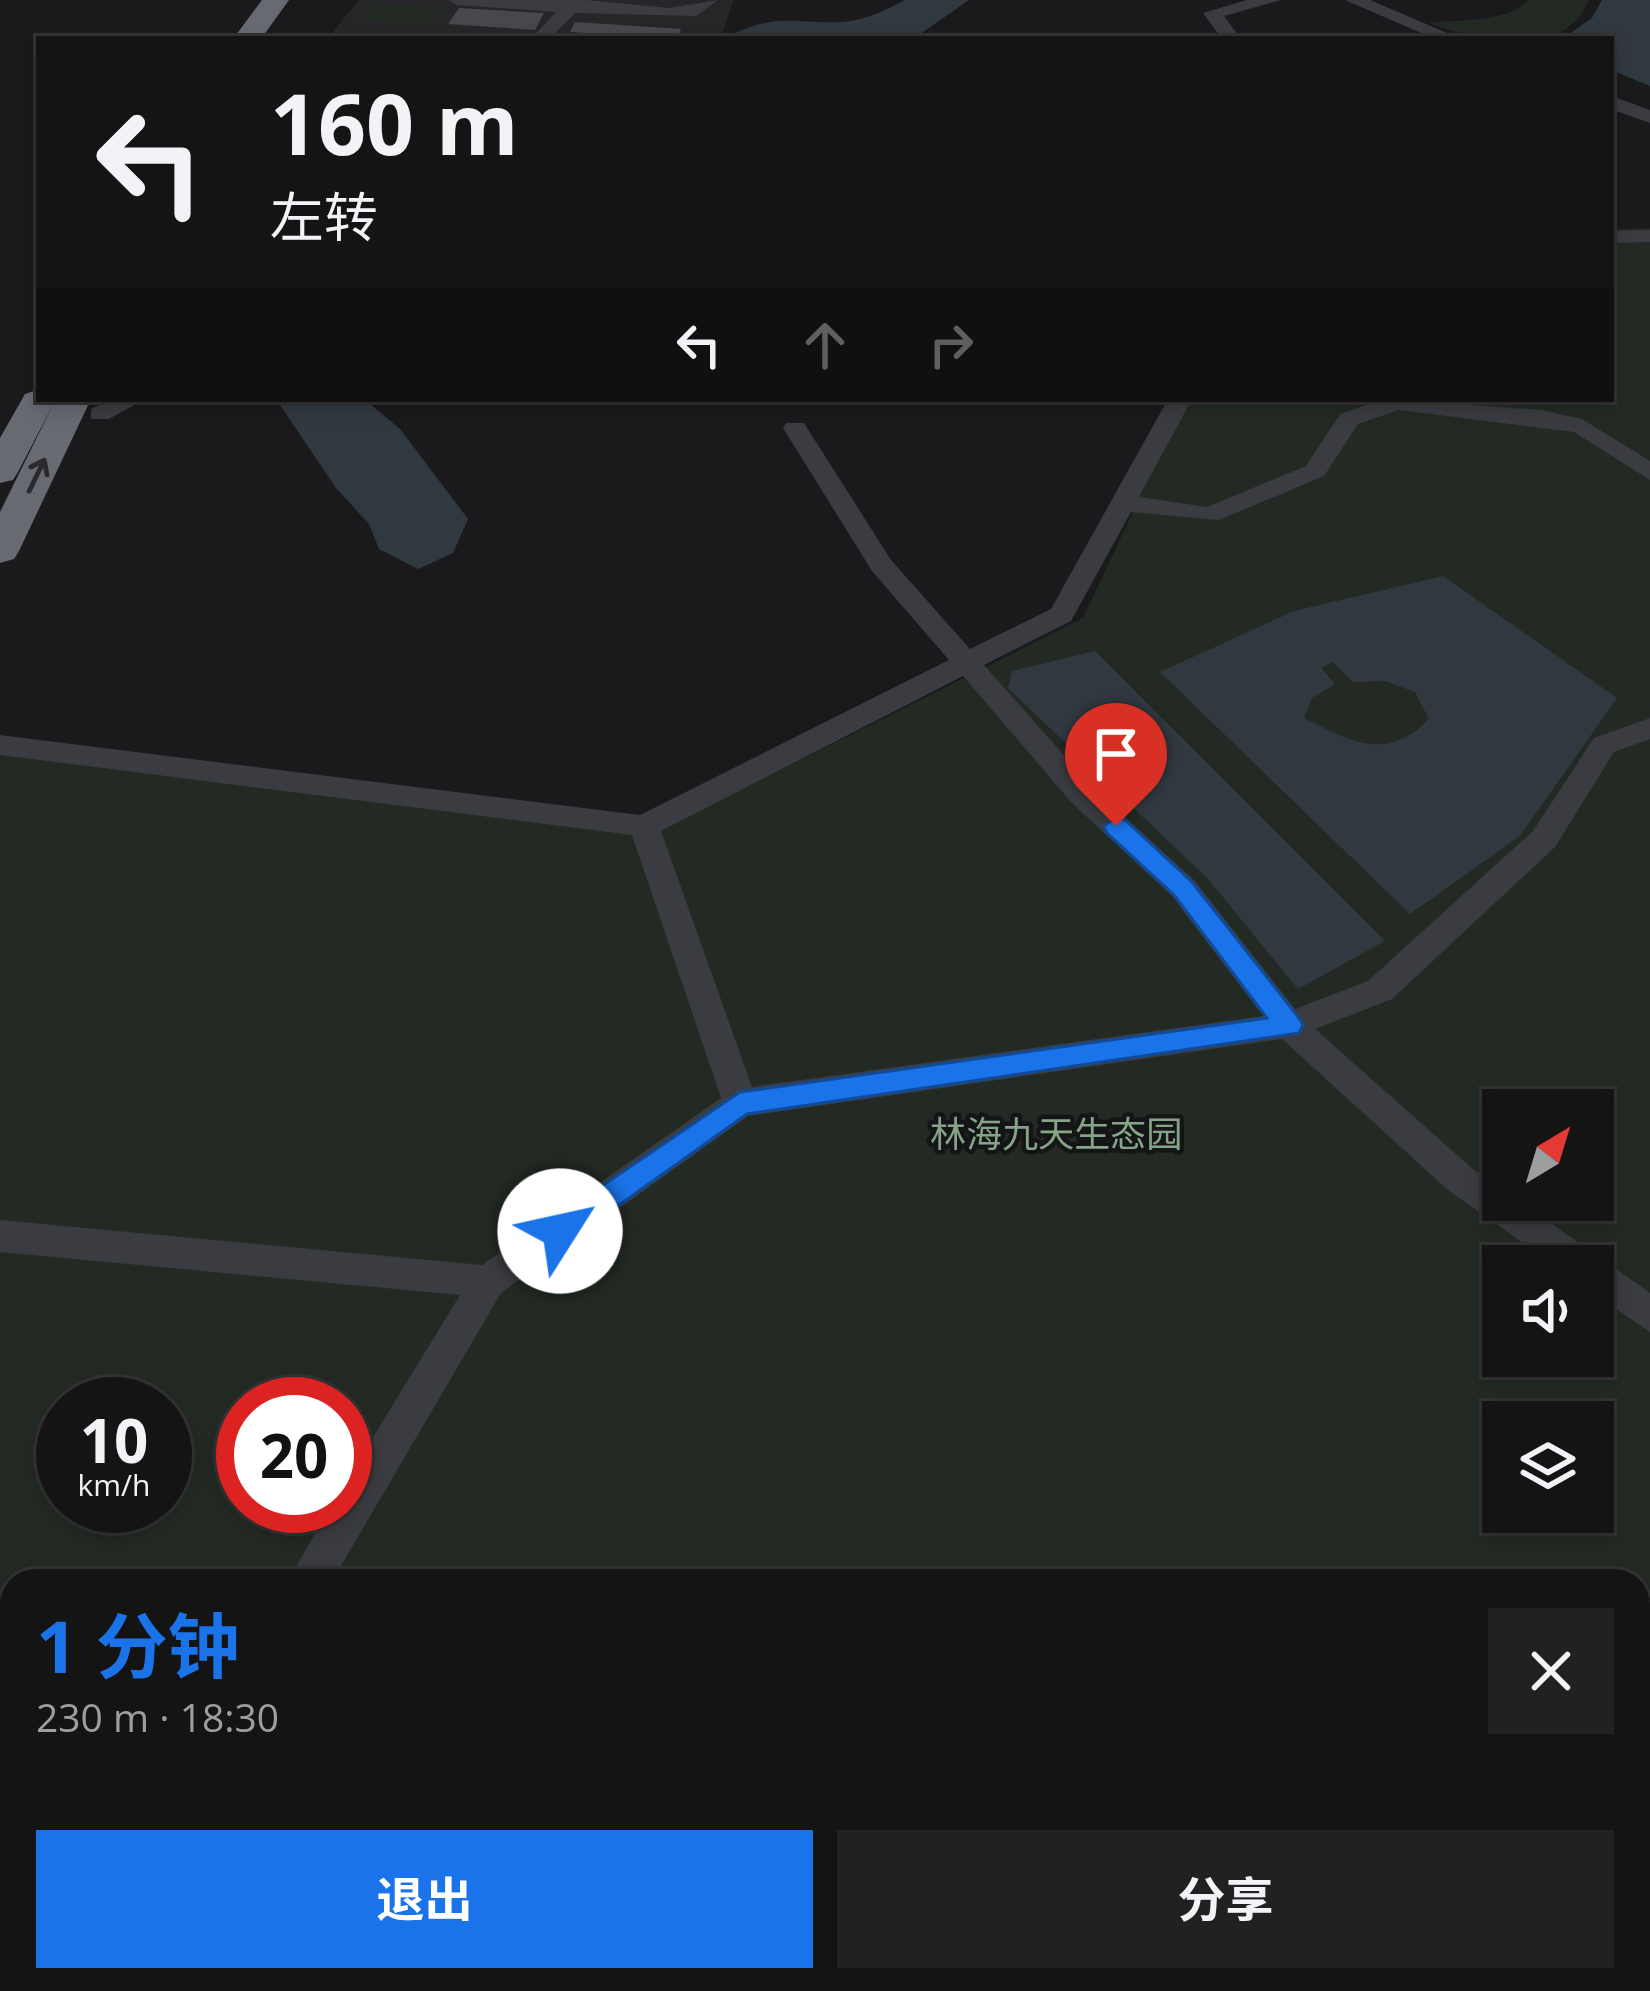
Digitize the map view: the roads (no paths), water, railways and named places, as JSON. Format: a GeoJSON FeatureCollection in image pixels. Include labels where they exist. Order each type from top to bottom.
{"type":"FeatureCollection","features":[{"type":"Feature","properties":{"kind":"highway"},"geometry":{"type":"LineString","coordinates":[[249,36],[276,0]]}},
{"type":"Feature","properties":{"kind":"highway"},"geometry":{"type":"LineString","coordinates":[[281,36],[306,0]]}},
{"type":"Feature","properties":{"kind":"highway"},"geometry":{"type":"LineString","coordinates":[[0,472],[36,402]]}},
{"type":"Feature","properties":{"kind":"highway"},"geometry":{"type":"LineString","coordinates":[[0,551],[87,406]]}},
{"type":"Feature","properties":{"kind":"street"},"geometry":{"type":"LineString","coordinates":[[457,0],[679,14],[704,8],[709,0]]}},
{"type":"Feature","properties":{"kind":"street"},"geometry":{"type":"LineString","coordinates":[[543,36],[577,0]]}},
{"type":"Feature","properties":{"kind":"street"},"geometry":{"type":"LineString","coordinates":[[1230,36],[1212,13],[1272,0]]}},
{"type":"Feature","properties":{"kind":"street"},"geometry":{"type":"LineString","coordinates":[[1354,0],[1444,36]]}},
{"type":"Feature","properties":{"kind":"street"},"geometry":{"type":"LineString","coordinates":[[1614,103],[1650,117]]}},
{"type":"Feature","properties":{"kind":"street"},"geometry":{"type":"LineString","coordinates":[[1614,237],[1650,236]]}},
{"type":"Feature","properties":{"kind":"street"},"geometry":{"type":"LineString","coordinates":[[0,745],[644,826],[1061,615],[1178,402]]}},
{"type":"Feature","properties":{"kind":"street"},"geometry":{"type":"LineString","coordinates":[[1123,503],[1210,515],[1315,471],[1349,419],[1397,403],[1541,417],[1582,426],[1650,472]]}},
{"type":"Feature","properties":{"kind":"street"},"geometry":{"type":"LineString","coordinates":[[795,428],[881,565],[1083,796],[1183,888],[1289,1025],[1461,1180],[1555,1245]]}},
{"type":"Feature","properties":{"kind":"street"},"geometry":{"type":"LineString","coordinates":[[316,1569],[488,1282],[740,1103],[1289,1025],[1380,990],[1544,839],[1604,745],[1650,728]]}},
{"type":"Feature","properties":{"kind":"street"},"geometry":{"type":"LineString","coordinates":[[644,826],[740,1103]]}},
{"type":"Feature","properties":{"kind":"street"},"geometry":{"type":"LineString","coordinates":[[0,1236],[488,1282]]}},
{"type":"Feature","properties":{"kind":"street"},"geometry":{"type":"LineString","coordinates":[[1614,1287],[1650,1315]]}},
{"type":"Feature","properties":{"kind":"park label","name":"林海九天生态园"},"geometry":{"type":"Point","coordinates":[1056,1134]}}]}
